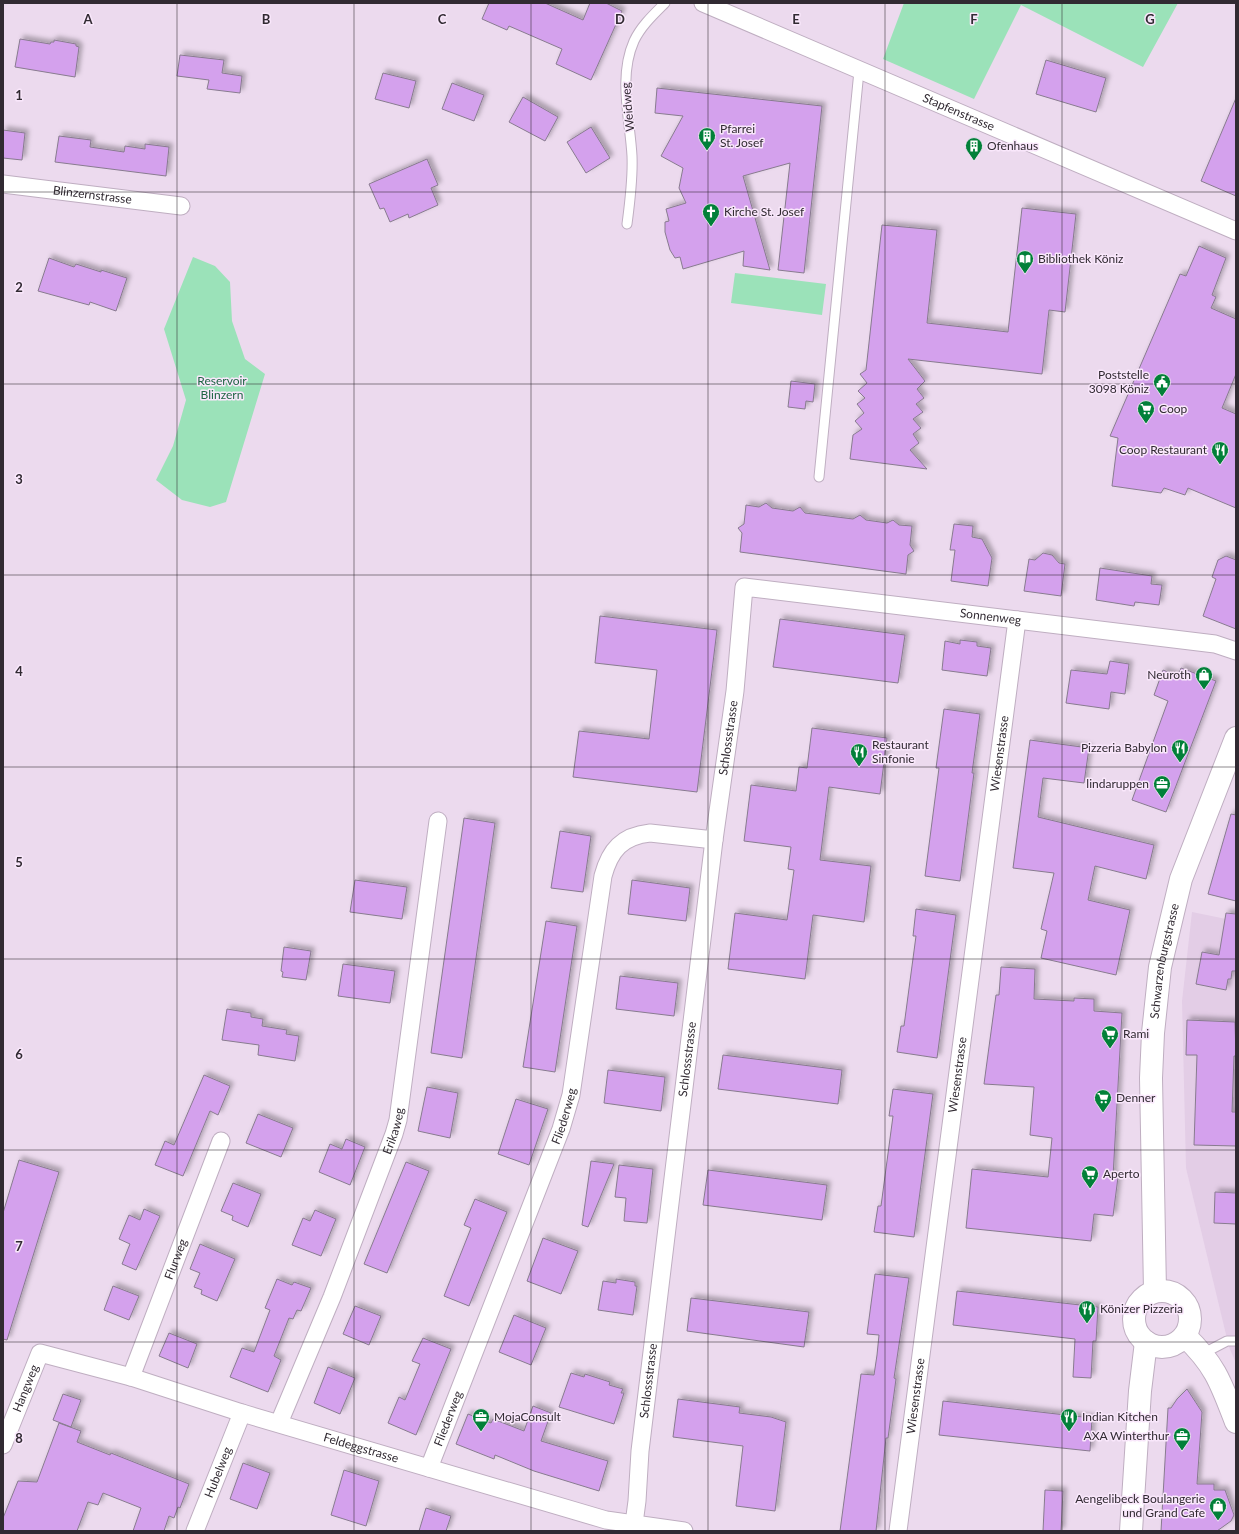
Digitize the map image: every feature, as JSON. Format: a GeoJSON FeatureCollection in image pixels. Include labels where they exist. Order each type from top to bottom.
{"type":"FeatureCollection","features":[{"type":"Feature","properties":{"kind":"main road","name":"Schwarzenburgstrasse"},"geometry":{"type":"LineString","coordinates":[[1155,1291],[1151,1078],[1155,1002],[1160,966],[1181,879],[1205,825],[1236,738]]}},
{"type":"Feature","properties":{"kind":"main road"},"geometry":{"type":"LineString","coordinates":[[1164,1290],[1173,1292],[1181,1298],[1187,1305],[1190,1314],[1190,1323],[1184,1336],[1173,1344],[1164,1346],[1154,1346],[1146,1342],[1136,1330],[1134,1321],[1135,1311],[1139,1302],[1146,1295],[1155,1291],[1164,1290]]}},
{"type":"Feature","properties":{"kind":"main road"},"geometry":{"type":"LineString","coordinates":[[1184,1336],[1212,1366],[1221,1383],[1236,1422]]}},
{"type":"Feature","properties":{"kind":"main road"},"geometry":{"type":"LineString","coordinates":[[1131,1531],[1140,1390],[1146,1342]]}},
{"type":"Feature","properties":{"kind":"street","name":"Stapfenstrasse"},"geometry":{"type":"LineString","coordinates":[[703,3],[1236,231]]}},
{"type":"Feature","properties":{"kind":"street","name":"Blinzernstrasse"},"geometry":{"type":"LineString","coordinates":[[3,184],[181,206]]}},
{"type":"Feature","properties":{"kind":"street","name":"Sonnenweg"},"geometry":{"type":"LineString","coordinates":[[744,587],[1215,644],[1236,651]]}},
{"type":"Feature","properties":{"kind":"street","name":"Schlossstrasse"},"geometry":{"type":"LineString","coordinates":[[634,1527],[641,1443],[714,840],[735,691],[744,587]]}},
{"type":"Feature","properties":{"kind":"street","name":"Wiesenstrasse"},"geometry":{"type":"LineString","coordinates":[[898,1531],[1017,620]]}},
{"type":"Feature","properties":{"kind":"street","name":"Erikaweg"},"geometry":{"type":"LineString","coordinates":[[279,1423],[332,1297],[398,1120],[438,821]]}},
{"type":"Feature","properties":{"kind":"street","name":"Fliederweg"},"geometry":{"type":"LineString","coordinates":[[429,1468],[561,1130],[571,1095],[603,876],[607,861],[612,852],[620,844],[640,834],[650,833],[714,840]]}},
{"type":"Feature","properties":{"kind":"street","name":"Flurweg"},"geometry":{"type":"LineString","coordinates":[[131,1377],[221,1141]]}},
{"type":"Feature","properties":{"kind":"street","name":"Feldeggstrasse"},"geometry":{"type":"LineString","coordinates":[[40,1353],[131,1377],[242,1413],[606,1520],[634,1527],[684,1531]]}},
{"type":"Feature","properties":{"kind":"street","name":"Hangweg"},"geometry":{"type":"LineString","coordinates":[[3,1445],[40,1353]]}},
{"type":"Feature","properties":{"kind":"street","name":"Hubelweg"},"geometry":{"type":"LineString","coordinates":[[195,1531],[242,1413]]}},
{"type":"Feature","properties":{"kind":"lane","name":"Weidweg"},"geometry":{"type":"LineString","coordinates":[[627,224],[632,171],[625,79],[628,58],[634,40],[650,18],[665,3]]}},
{"type":"Feature","properties":{"kind":"lane"},"geometry":{"type":"LineString","coordinates":[[819,477],[859,71]]}},
{"type":"Feature","properties":{"kind":"lane"},"geometry":{"type":"LineString","coordinates":[[1202,1354],[1227,1341],[1236,1341]]}},
{"type":"Feature","properties":{"kind":"shaded area"},"geometry":{"type":"Polygon","coordinates":[[[1192,912],[1236,921],[1236,1363],[1229,1347],[1186,1168],[1182,1001],[1192,912]]]}},
{"type":"Feature","properties":{"kind":"green space"},"geometry":{"type":"Polygon","coordinates":[[[904,3],[1178,3],[1143,67],[1021,5],[974,99],[883,59],[904,3]]]}},
{"type":"Feature","properties":{"kind":"green space","name":"Reservoir Blinzern"},"geometry":{"type":"Polygon","coordinates":[[[193,257],[215,266],[230,282],[232,321],[245,359],[265,374],[226,502],[210,507],[182,500],[156,480],[173,446],[186,400],[164,329],[193,257]]]}},
{"type":"Feature","properties":{"kind":"green space"},"geometry":{"type":"Polygon","coordinates":[[[735,273],[826,284],[822,315],[731,303],[735,273]]]}},
{"type":"Feature","properties":{"kind":"building"},"geometry":{"type":"Polygon","coordinates":[[[489,3],[545,3],[583,20],[590,3],[606,3],[622,11],[591,80],[556,64],[562,49],[509,26],[507,30],[482,19],[489,3]]]}},
{"type":"Feature","properties":{"kind":"building"},"geometry":{"type":"Polygon","coordinates":[[[20,39],[50,44],[51,42],[54,42],[54,40],[76,44],[76,46],[79,47],[75,77],[15,67],[20,39]]]}},
{"type":"Feature","properties":{"kind":"building"},"geometry":{"type":"Polygon","coordinates":[[[180,55],[224,60],[222,73],[242,76],[240,93],[207,89],[209,80],[177,76],[180,55]]]}},
{"type":"Feature","properties":{"kind":"building"},"geometry":{"type":"Polygon","coordinates":[[[1046,60],[1106,78],[1096,112],[1036,94],[1046,60]]]}},
{"type":"Feature","properties":{"kind":"building"},"geometry":{"type":"Polygon","coordinates":[[[383,73],[416,81],[409,108],[375,99],[383,73]]]}},
{"type":"Feature","properties":{"kind":"building"},"geometry":{"type":"Polygon","coordinates":[[[452,83],[484,95],[474,121],[442,109],[452,83]]]}},
{"type":"Feature","properties":{"kind":"building"},"geometry":{"type":"Polygon","coordinates":[[[657,88],[822,106],[804,273],[778,270],[790,163],[743,176],[770,270],[743,266],[744,251],[683,269],[680,257],[675,258],[670,250],[665,232],[665,222],[669,221],[666,209],[686,203],[679,188],[683,168],[661,156],[683,116],[655,113],[657,88]]]}},
{"type":"Feature","properties":{"kind":"building"},"geometry":{"type":"Polygon","coordinates":[[[523,97],[558,117],[545,141],[509,122],[523,97]]]}},
{"type":"Feature","properties":{"kind":"building"},"geometry":{"type":"Polygon","coordinates":[[[1236,98],[1236,196],[1201,181],[1236,98]]]}},
{"type":"Feature","properties":{"kind":"building"},"geometry":{"type":"Polygon","coordinates":[[[591,127],[610,158],[586,173],[567,142],[591,127]]]}},
{"type":"Feature","properties":{"kind":"building"},"geometry":{"type":"Polygon","coordinates":[[[3,130],[25,133],[22,160],[3,158],[3,130]]]}},
{"type":"Feature","properties":{"kind":"building"},"geometry":{"type":"Polygon","coordinates":[[[59,136],[91,140],[90,147],[124,152],[125,146],[145,149],[145,144],[169,147],[166,176],[55,162],[59,136]]]}},
{"type":"Feature","properties":{"kind":"building"},"geometry":{"type":"Polygon","coordinates":[[[427,159],[438,185],[431,188],[438,205],[409,218],[408,214],[390,222],[384,208],[380,209],[369,184],[427,159]]]}},
{"type":"Feature","properties":{"kind":"building"},"geometry":{"type":"Polygon","coordinates":[[[1022,208],[1076,214],[1065,312],[1049,310],[1042,374],[908,359],[925,381],[917,389],[924,398],[916,404],[923,412],[913,419],[921,428],[913,434],[919,443],[910,450],[927,469],[850,459],[853,435],[862,429],[855,421],[864,413],[857,404],[865,398],[858,391],[867,383],[860,374],[866,370],[882,225],[937,230],[927,323],[1008,332],[1022,208]]]}},
{"type":"Feature","properties":{"kind":"building"},"geometry":{"type":"Polygon","coordinates":[[[1199,246],[1226,258],[1212,295],[1216,297],[1211,308],[1236,319],[1236,374],[1222,408],[1236,414],[1236,508],[1188,488],[1185,495],[1164,488],[1161,493],[1112,486],[1118,438],[1110,436],[1180,274],[1186,276],[1199,246]]]}},
{"type":"Feature","properties":{"kind":"building"},"geometry":{"type":"Polygon","coordinates":[[[49,258],[74,267],[76,264],[127,278],[116,311],[90,302],[89,305],[38,291],[49,258]]]}},
{"type":"Feature","properties":{"kind":"building"},"geometry":{"type":"Polygon","coordinates":[[[791,381],[815,384],[813,402],[806,401],[805,409],[788,407],[791,381]]]}},
{"type":"Feature","properties":{"kind":"building"},"geometry":{"type":"Polygon","coordinates":[[[766,503],[772,508],[793,511],[800,507],[805,513],[853,519],[860,515],[866,520],[887,523],[893,520],[899,525],[912,526],[910,545],[914,551],[908,555],[906,574],[740,552],[742,533],[738,528],[744,524],[746,505],[759,507],[766,503]]]}},
{"type":"Feature","properties":{"kind":"building"},"geometry":{"type":"Polygon","coordinates":[[[954,524],[973,526],[972,537],[982,539],[992,558],[988,586],[951,581],[955,550],[950,550],[954,524]]]}},
{"type":"Feature","properties":{"kind":"building"},"geometry":{"type":"Polygon","coordinates":[[[1043,553],[1052,555],[1059,563],[1065,564],[1061,596],[1024,591],[1029,559],[1035,560],[1043,553]]]}},
{"type":"Feature","properties":{"kind":"building"},"geometry":{"type":"Polygon","coordinates":[[[1226,556],[1236,560],[1236,629],[1203,616],[1216,579],[1212,577],[1218,560],[1226,556]]]}},
{"type":"Feature","properties":{"kind":"building"},"geometry":{"type":"Polygon","coordinates":[[[1100,568],[1152,576],[1151,584],[1162,585],[1159,605],[1135,602],[1134,606],[1096,600],[1100,568]]]}},
{"type":"Feature","properties":{"kind":"building"},"geometry":{"type":"Polygon","coordinates":[[[600,616],[717,630],[697,792],[573,777],[579,731],[649,739],[657,670],[595,663],[600,616]]]}},
{"type":"Feature","properties":{"kind":"building"},"geometry":{"type":"Polygon","coordinates":[[[780,619],[905,635],[898,683],[773,667],[780,619]]]}},
{"type":"Feature","properties":{"kind":"building"},"geometry":{"type":"Polygon","coordinates":[[[960,640],[977,642],[977,646],[991,648],[987,676],[942,670],[945,641],[960,644],[960,640]]]}},
{"type":"Feature","properties":{"kind":"building"},"geometry":{"type":"Polygon","coordinates":[[[1110,661],[1129,664],[1125,694],[1111,692],[1109,709],[1066,703],[1071,670],[1107,674],[1110,661]]]}},
{"type":"Feature","properties":{"kind":"building"},"geometry":{"type":"Polygon","coordinates":[[[1181,668],[1216,681],[1166,812],[1132,800],[1168,701],[1154,695],[1163,670],[1178,676],[1181,668]]]}},
{"type":"Feature","properties":{"kind":"building"},"geometry":{"type":"Polygon","coordinates":[[[944,709],[980,714],[960,881],[925,876],[939,768],[936,768],[944,709]]]}},
{"type":"Feature","properties":{"kind":"building"},"geometry":{"type":"Polygon","coordinates":[[[812,728],[887,738],[880,794],[829,787],[820,860],[871,866],[864,922],[813,915],[805,979],[728,969],[735,913],[787,920],[794,870],[788,869],[791,847],[744,841],[751,785],[796,791],[799,767],[807,768],[812,728]]]}},
{"type":"Feature","properties":{"kind":"building"},"geometry":{"type":"Polygon","coordinates":[[[1030,740],[1089,748],[1084,783],[1043,778],[1038,817],[1154,845],[1146,879],[1095,866],[1088,900],[1130,910],[1116,975],[1041,958],[1047,931],[1041,929],[1054,873],[1013,868],[1030,740]]]}},
{"type":"Feature","properties":{"kind":"building"},"geometry":{"type":"Polygon","coordinates":[[[1231,814],[1236,815],[1236,901],[1208,894],[1231,814]]]}},
{"type":"Feature","properties":{"kind":"building"},"geometry":{"type":"Polygon","coordinates":[[[464,818],[495,823],[462,1058],[431,1053],[464,818]]]}},
{"type":"Feature","properties":{"kind":"building"},"geometry":{"type":"Polygon","coordinates":[[[560,831],[591,836],[583,892],[551,888],[560,831]]]}},
{"type":"Feature","properties":{"kind":"building"},"geometry":{"type":"Polygon","coordinates":[[[355,880],[407,887],[402,919],[350,912],[355,880]]]}},
{"type":"Feature","properties":{"kind":"building"},"geometry":{"type":"Polygon","coordinates":[[[632,880],[690,888],[686,921],[628,914],[632,880]]]}},
{"type":"Feature","properties":{"kind":"building"},"geometry":{"type":"Polygon","coordinates":[[[916,909],[956,915],[937,1058],[897,1052],[901,1026],[904,1026],[916,936],[913,936],[916,909]]]}},
{"type":"Feature","properties":{"kind":"building"},"geometry":{"type":"Polygon","coordinates":[[[1226,913],[1236,914],[1236,971],[1232,971],[1231,979],[1228,979],[1226,990],[1196,984],[1202,952],[1219,955],[1226,913]]]}},
{"type":"Feature","properties":{"kind":"building"},"geometry":{"type":"Polygon","coordinates":[[[546,921],[577,926],[555,1072],[523,1067],[546,921]]]}},
{"type":"Feature","properties":{"kind":"building"},"geometry":{"type":"Polygon","coordinates":[[[284,947],[311,951],[306,980],[282,977],[283,972],[281,971],[284,947]]]}},
{"type":"Feature","properties":{"kind":"building"},"geometry":{"type":"Polygon","coordinates":[[[343,964],[395,971],[390,1003],[338,996],[343,964]]]}},
{"type":"Feature","properties":{"kind":"building"},"geometry":{"type":"Polygon","coordinates":[[[1001,967],[1035,969],[1034,999],[1074,1001],[1074,998],[1094,999],[1094,1011],[1122,1013],[1113,1177],[1118,1177],[1113,1216],[1094,1214],[1091,1241],[966,1228],[972,1169],[1048,1177],[1052,1138],[1030,1135],[1034,1087],[984,1084],[996,995],[999,995],[1001,967]]]}},
{"type":"Feature","properties":{"kind":"building"},"geometry":{"type":"Polygon","coordinates":[[[620,976],[678,983],[674,1016],[616,1009],[620,976]]]}},
{"type":"Feature","properties":{"kind":"building"},"geometry":{"type":"Polygon","coordinates":[[[227,1009],[251,1013],[251,1017],[263,1019],[262,1026],[287,1030],[286,1034],[299,1036],[295,1061],[258,1055],[259,1045],[222,1040],[227,1009]]]}},
{"type":"Feature","properties":{"kind":"building"},"geometry":{"type":"Polygon","coordinates":[[[1187,1020],[1235,1022],[1236,1056],[1234,1056],[1232,1112],[1236,1112],[1236,1146],[1194,1145],[1197,1055],[1186,1055],[1187,1020]]]}},
{"type":"Feature","properties":{"kind":"building"},"geometry":{"type":"Polygon","coordinates":[[[723,1055],[842,1070],[838,1104],[718,1089],[723,1055]]]}},
{"type":"Feature","properties":{"kind":"building"},"geometry":{"type":"Polygon","coordinates":[[[608,1070],[665,1077],[661,1111],[604,1103],[608,1070]]]}},
{"type":"Feature","properties":{"kind":"building"},"geometry":{"type":"Polygon","coordinates":[[[204,1075],[230,1086],[218,1115],[210,1111],[183,1176],[155,1165],[165,1141],[174,1145],[204,1075]]]}},
{"type":"Feature","properties":{"kind":"building"},"geometry":{"type":"Polygon","coordinates":[[[427,1087],[458,1093],[450,1138],[418,1131],[427,1087]]]}},
{"type":"Feature","properties":{"kind":"building"},"geometry":{"type":"Polygon","coordinates":[[[893,1089],[933,1094],[914,1237],[874,1232],[878,1206],[881,1206],[893,1116],[889,1116],[893,1089]]]}},
{"type":"Feature","properties":{"kind":"building"},"geometry":{"type":"Polygon","coordinates":[[[516,1099],[548,1109],[529,1165],[498,1154],[516,1099]]]}},
{"type":"Feature","properties":{"kind":"building"},"geometry":{"type":"Polygon","coordinates":[[[258,1114],[293,1128],[281,1157],[246,1143],[258,1114]]]}},
{"type":"Feature","properties":{"kind":"building"},"geometry":{"type":"Polygon","coordinates":[[[346,1139],[365,1147],[350,1185],[319,1172],[330,1144],[342,1149],[346,1139]]]}},
{"type":"Feature","properties":{"kind":"building"},"geometry":{"type":"Polygon","coordinates":[[[19,1160],[59,1172],[7,1340],[3,1339],[3,1213],[19,1160]]]}},
{"type":"Feature","properties":{"kind":"building"},"geometry":{"type":"Polygon","coordinates":[[[591,1161],[614,1164],[588,1227],[582,1225],[591,1161]]]}},
{"type":"Feature","properties":{"kind":"building"},"geometry":{"type":"Polygon","coordinates":[[[406,1162],[429,1171],[387,1273],[364,1264],[406,1162]]]}},
{"type":"Feature","properties":{"kind":"building"},"geometry":{"type":"Polygon","coordinates":[[[619,1165],[653,1169],[647,1223],[624,1221],[626,1198],[615,1197],[619,1165]]]}},
{"type":"Feature","properties":{"kind":"building"},"geometry":{"type":"Polygon","coordinates":[[[708,1170],[827,1185],[822,1220],[703,1205],[708,1170]]]}},
{"type":"Feature","properties":{"kind":"building"},"geometry":{"type":"Polygon","coordinates":[[[233,1183],[261,1194],[248,1227],[232,1220],[233,1216],[221,1211],[233,1183]]]}},
{"type":"Feature","properties":{"kind":"building"},"geometry":{"type":"Polygon","coordinates":[[[1215,1192],[1236,1193],[1236,1224],[1214,1223],[1215,1192]]]}},
{"type":"Feature","properties":{"kind":"building"},"geometry":{"type":"Polygon","coordinates":[[[475,1199],[507,1212],[469,1306],[444,1296],[471,1228],[464,1225],[475,1199]]]}},
{"type":"Feature","properties":{"kind":"building"},"geometry":{"type":"Polygon","coordinates":[[[144,1209],[160,1216],[136,1270],[122,1264],[130,1244],[119,1239],[129,1215],[140,1220],[144,1209]]]}},
{"type":"Feature","properties":{"kind":"building"},"geometry":{"type":"Polygon","coordinates":[[[315,1210],[336,1219],[321,1256],[292,1245],[303,1218],[310,1221],[315,1210]]]}},
{"type":"Feature","properties":{"kind":"building"},"geometry":{"type":"Polygon","coordinates":[[[543,1238],[578,1251],[561,1294],[527,1281],[543,1238]]]}},
{"type":"Feature","properties":{"kind":"building"},"geometry":{"type":"Polygon","coordinates":[[[200,1244],[235,1259],[217,1301],[201,1294],[202,1290],[194,1287],[200,1273],[190,1269],[200,1244]]]}},
{"type":"Feature","properties":{"kind":"building"},"geometry":{"type":"Polygon","coordinates":[[[875,1274],[909,1278],[894,1378],[896,1379],[888,1438],[886,1438],[876,1531],[840,1531],[861,1374],[874,1375],[877,1355],[879,1335],[867,1334],[875,1274]]]}},
{"type":"Feature","properties":{"kind":"building"},"geometry":{"type":"Polygon","coordinates":[[[277,1279],[292,1285],[294,1282],[311,1288],[301,1311],[297,1310],[293,1319],[289,1318],[274,1356],[281,1360],[268,1392],[230,1377],[242,1348],[254,1352],[270,1310],[265,1308],[277,1279]]]}},
{"type":"Feature","properties":{"kind":"building"},"geometry":{"type":"Polygon","coordinates":[[[616,1279],[635,1282],[635,1286],[637,1286],[633,1315],[598,1310],[603,1281],[616,1283],[616,1279]]]}},
{"type":"Feature","properties":{"kind":"building"},"geometry":{"type":"Polygon","coordinates":[[[113,1286],[139,1296],[129,1320],[104,1310],[113,1286]]]}},
{"type":"Feature","properties":{"kind":"building"},"geometry":{"type":"Polygon","coordinates":[[[957,1291],[1098,1307],[1096,1341],[1093,1341],[1091,1378],[1073,1377],[1075,1339],[953,1325],[957,1291]]]}},
{"type":"Feature","properties":{"kind":"building"},"geometry":{"type":"Polygon","coordinates":[[[691,1298],[809,1312],[804,1347],[687,1331],[691,1298]]]}},
{"type":"Feature","properties":{"kind":"building"},"geometry":{"type":"Polygon","coordinates":[[[355,1306],[381,1316],[369,1345],[343,1334],[355,1306]]]}},
{"type":"Feature","properties":{"kind":"building"},"geometry":{"type":"Polygon","coordinates":[[[514,1315],[546,1328],[531,1365],[499,1352],[514,1315]]]}},
{"type":"Feature","properties":{"kind":"building"},"geometry":{"type":"Polygon","coordinates":[[[169,1333],[197,1344],[188,1368],[159,1356],[169,1333]]]}},
{"type":"Feature","properties":{"kind":"building"},"geometry":{"type":"Polygon","coordinates":[[[423,1338],[451,1349],[416,1435],[388,1423],[399,1397],[405,1400],[420,1364],[412,1361],[423,1338]]]}},
{"type":"Feature","properties":{"kind":"building"},"geometry":{"type":"Polygon","coordinates":[[[328,1367],[355,1378],[340,1414],[314,1403],[328,1367]]]}},
{"type":"Feature","properties":{"kind":"building"},"geometry":{"type":"Polygon","coordinates":[[[571,1373],[584,1377],[585,1374],[610,1382],[609,1385],[623,1389],[621,1393],[624,1393],[614,1424],[559,1407],[571,1373]]]}},
{"type":"Feature","properties":{"kind":"building"},"geometry":{"type":"Polygon","coordinates":[[[1187,1389],[1202,1412],[1197,1484],[1214,1484],[1214,1490],[1225,1490],[1234,1515],[1231,1521],[1217,1531],[1161,1531],[1168,1408],[1171,1408],[1177,1399],[1187,1389]]]}},
{"type":"Feature","properties":{"kind":"building"},"geometry":{"type":"Polygon","coordinates":[[[63,1394],[81,1400],[71,1427],[53,1420],[63,1394]]]}},
{"type":"Feature","properties":{"kind":"building"},"geometry":{"type":"Polygon","coordinates":[[[678,1399],[740,1407],[739,1413],[771,1417],[786,1422],[775,1511],[736,1506],[743,1446],[673,1437],[678,1399]]]}},
{"type":"Feature","properties":{"kind":"building"},"geometry":{"type":"Polygon","coordinates":[[[943,1401],[1092,1418],[1090,1451],[939,1435],[943,1401]]]}},
{"type":"Feature","properties":{"kind":"building"},"geometry":{"type":"Polygon","coordinates":[[[533,1406],[551,1413],[541,1441],[608,1461],[599,1491],[534,1471],[495,1455],[494,1459],[456,1444],[468,1414],[491,1423],[493,1419],[524,1431],[533,1406]]]}},
{"type":"Feature","properties":{"kind":"building"},"geometry":{"type":"Polygon","coordinates":[[[59,1423],[81,1431],[77,1442],[110,1455],[111,1453],[189,1484],[180,1508],[178,1507],[174,1518],[169,1516],[164,1531],[133,1531],[141,1508],[103,1493],[98,1505],[88,1502],[77,1531],[3,1531],[3,1518],[18,1481],[37,1482],[59,1423]]]}},
{"type":"Feature","properties":{"kind":"building"},"geometry":{"type":"Polygon","coordinates":[[[243,1463],[270,1473],[257,1509],[230,1499],[243,1463]]]}},
{"type":"Feature","properties":{"kind":"building"},"geometry":{"type":"Polygon","coordinates":[[[344,1470],[379,1481],[366,1526],[331,1515],[344,1470]]]}},
{"type":"Feature","properties":{"kind":"building"},"geometry":{"type":"Polygon","coordinates":[[[1045,1490],[1063,1491],[1061,1531],[1043,1531],[1045,1490]]]}},
{"type":"Feature","properties":{"kind":"building"},"geometry":{"type":"Polygon","coordinates":[[[426,1508],[451,1516],[446,1531],[419,1531],[426,1508]]]}},
{"type":"Feature","properties":{"kind":"place","name":"Pfarrei St. Josef"},"geometry":{"type":"Point","coordinates":[707,151]}},
{"type":"Feature","properties":{"kind":"place","name":"Ofenhaus"},"geometry":{"type":"Point","coordinates":[974,161]}},
{"type":"Feature","properties":{"kind":"place","name":"Kirche St. Josef"},"geometry":{"type":"Point","coordinates":[711,227]}},
{"type":"Feature","properties":{"kind":"place","name":"Bibliothek Köniz"},"geometry":{"type":"Point","coordinates":[1025,274]}},
{"type":"Feature","properties":{"kind":"place","name":"Poststelle 3098 Köniz"},"geometry":{"type":"Point","coordinates":[1162,397]}},
{"type":"Feature","properties":{"kind":"place","name":"Coop"},"geometry":{"type":"Point","coordinates":[1146,424]}},
{"type":"Feature","properties":{"kind":"place","name":"Coop Restaurant"},"geometry":{"type":"Point","coordinates":[1220,465]}},
{"type":"Feature","properties":{"kind":"place","name":"Neuroth"},"geometry":{"type":"Point","coordinates":[1204,690]}},
{"type":"Feature","properties":{"kind":"place","name":"Pizzeria Babylon"},"geometry":{"type":"Point","coordinates":[1180,763]}},
{"type":"Feature","properties":{"kind":"place","name":"Restaurant Sinfonie"},"geometry":{"type":"Point","coordinates":[859,767]}},
{"type":"Feature","properties":{"kind":"place","name":"lindaruppen"},"geometry":{"type":"Point","coordinates":[1162,799]}},
{"type":"Feature","properties":{"kind":"place","name":"Rami"},"geometry":{"type":"Point","coordinates":[1110,1049]}},
{"type":"Feature","properties":{"kind":"place","name":"Denner"},"geometry":{"type":"Point","coordinates":[1103,1113]}},
{"type":"Feature","properties":{"kind":"place","name":"Aperto"},"geometry":{"type":"Point","coordinates":[1090,1189]}},
{"type":"Feature","properties":{"kind":"place","name":"Könizer Pizzeria"},"geometry":{"type":"Point","coordinates":[1087,1324]}},
{"type":"Feature","properties":{"kind":"place","name":"MojaConsult"},"geometry":{"type":"Point","coordinates":[481,1432]}},
{"type":"Feature","properties":{"kind":"place","name":"Indian Kitchen"},"geometry":{"type":"Point","coordinates":[1069,1432]}},
{"type":"Feature","properties":{"kind":"place","name":"AXA Winterthur"},"geometry":{"type":"Point","coordinates":[1182,1451]}},
{"type":"Feature","properties":{"kind":"place","name":"Aengelibeck Boulangerie und Grand Cafe"},"geometry":{"type":"Point","coordinates":[1218,1521]}}]}
